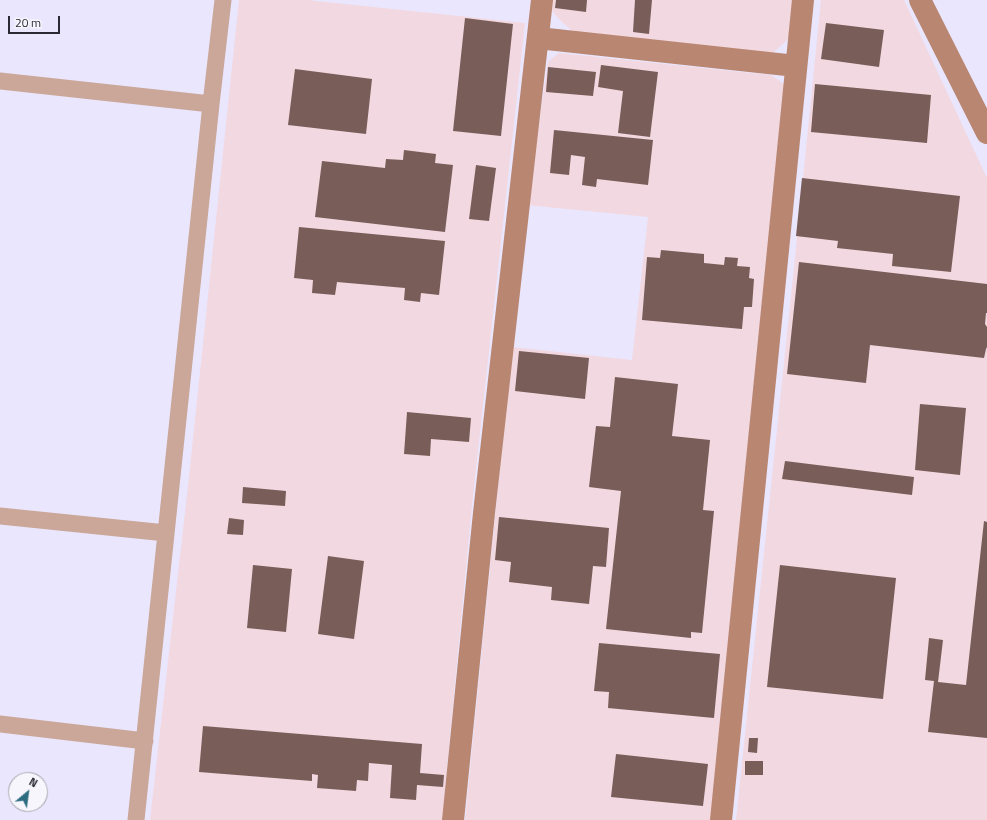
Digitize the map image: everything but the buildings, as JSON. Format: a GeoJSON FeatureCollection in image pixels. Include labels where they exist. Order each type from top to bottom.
{"type":"FeatureCollection","features":[{"type":"Feature","properties":{"kind":"street"},"geometry":{"type":"LineString","coordinates":[[136,820],[223,0]]}},
{"type":"Feature","properties":{"kind":"street"},"geometry":{"type":"LineString","coordinates":[[453,820],[484,513],[542,0]]}},
{"type":"Feature","properties":{"kind":"street"},"geometry":{"type":"LineString","coordinates":[[721,820],[803,0]]}},
{"type":"Feature","properties":{"kind":"street"},"geometry":{"type":"LineString","coordinates":[[920,0],[987,133]]}},
{"type":"Feature","properties":{"kind":"street"},"geometry":{"type":"LineString","coordinates":[[538,38],[796,66]]}},
{"type":"Feature","properties":{"kind":"street"},"geometry":{"type":"LineString","coordinates":[[0,81],[211,104]]}},
{"type":"Feature","properties":{"kind":"street"},"geometry":{"type":"LineString","coordinates":[[0,516],[166,533]]}},
{"type":"Feature","properties":{"kind":"street"},"geometry":{"type":"LineString","coordinates":[[0,724],[145,741]]}},
{"type":"Feature","properties":{"kind":"shaded area"},"geometry":{"type":"Polygon","coordinates":[[[239,0],[307,0],[525,23],[472,505],[442,820],[150,820],[189,477],[239,0]]]}},
{"type":"Feature","properties":{"kind":"shaded area"},"geometry":{"type":"Polygon","coordinates":[[[550,0],[796,0],[792,29],[787,40],[773,53],[572,31],[549,7],[550,0]]]}},
{"type":"Feature","properties":{"kind":"shaded area"},"geometry":{"type":"Polygon","coordinates":[[[821,0],[904,0],[987,178],[987,820],[736,820],[821,0]]]}},
{"type":"Feature","properties":{"kind":"shaded area"},"geometry":{"type":"Polygon","coordinates":[[[559,53],[771,75],[784,84],[712,820],[465,820],[512,347],[632,360],[648,217],[527,205],[548,62],[559,53]]]}}]}
